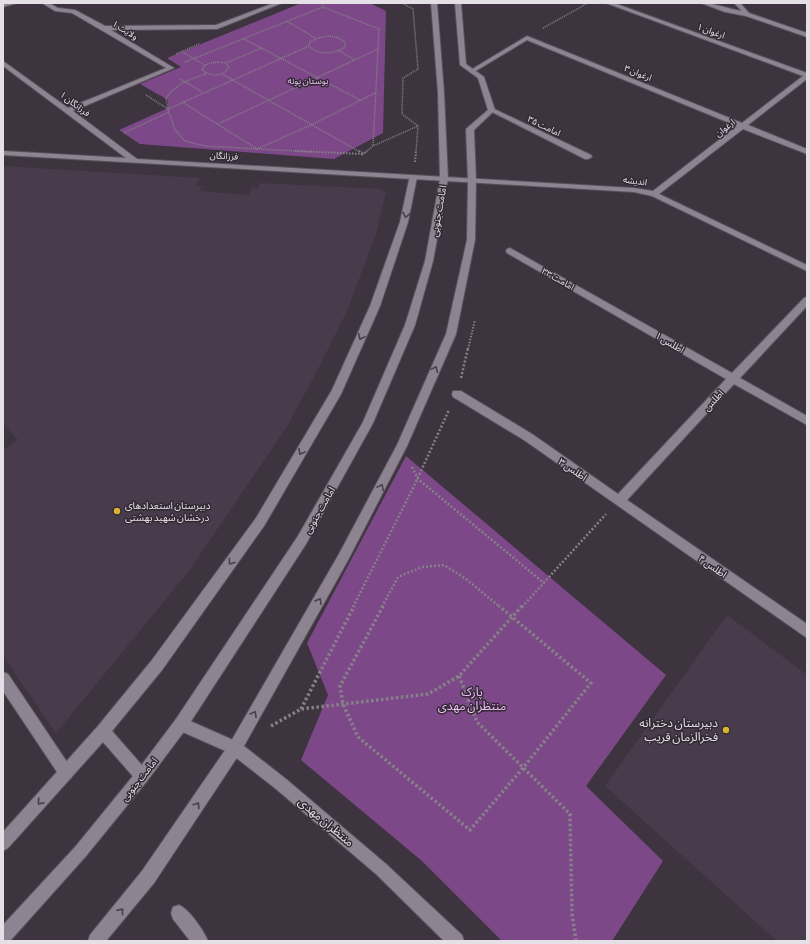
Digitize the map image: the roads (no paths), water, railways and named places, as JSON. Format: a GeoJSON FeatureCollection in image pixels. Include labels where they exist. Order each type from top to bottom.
{"type":"FeatureCollection","features":[{"type":"Feature","properties":{"kind":"street"},"geometry":{"type":"LineString","coordinates":[[3,5],[14,3]]}},
{"type":"Feature","properties":{"kind":"street"},"geometry":{"type":"LineString","coordinates":[[45,3],[57,10],[73,11],[104,28]]}},
{"type":"Feature","properties":{"kind":"street","name":"ولایت ۱"},"geometry":{"type":"LineString","coordinates":[[104,28],[217,27],[279,3]]}},
{"type":"Feature","properties":{"kind":"street","name":"امامت جنوبی"},"geometry":{"type":"LineString","coordinates":[[3,937],[81,851],[142,776],[181,724],[302,540],[368,423],[412,318],[429,261],[444,179],[441,93],[434,3]]}},
{"type":"Feature","properties":{"kind":"street"},"geometry":{"type":"LineString","coordinates":[[96,941],[148,878],[235,748],[343,558],[402,446],[450,334],[471,240],[472,180],[470,129],[492,110],[481,77],[463,65],[458,3]]}},
{"type":"Feature","properties":{"kind":"street","name":"ارغوان ۱"},"geometry":{"type":"LineString","coordinates":[[609,3],[807,76]]}},
{"type":"Feature","properties":{"kind":"street"},"geometry":{"type":"LineString","coordinates":[[704,3],[727,11],[747,14],[807,35]]}},
{"type":"Feature","properties":{"kind":"street"},"geometry":{"type":"LineString","coordinates":[[737,3],[747,14]]}},
{"type":"Feature","properties":{"kind":"street","name":"ولایت ۱"},"geometry":{"type":"LineString","coordinates":[[68,111],[168,69],[159,60],[104,28]]}},
{"type":"Feature","properties":{"kind":"street","name":"ارغوان ۳"},"geometry":{"type":"LineString","coordinates":[[472,71],[527,38],[807,152]]}},
{"type":"Feature","properties":{"kind":"street","name":"فرزانگان ۱"},"geometry":{"type":"LineString","coordinates":[[3,64],[135,161]]}},
{"type":"Feature","properties":{"kind":"street","name":"ارغوان"},"geometry":{"type":"LineString","coordinates":[[654,194],[807,76]]}},
{"type":"Feature","properties":{"kind":"street","name":"امامت ۳۵"},"geometry":{"type":"LineString","coordinates":[[492,110],[588,157]]}},
{"type":"Feature","properties":{"kind":"street","name":"فرزانگان"},"geometry":{"type":"LineString","coordinates":[[3,153],[444,179]]}},
{"type":"Feature","properties":{"kind":"street"},"geometry":{"type":"LineString","coordinates":[[3,843],[103,731],[157,665],[260,522],[337,391],[375,306],[404,222],[413,177]]}},
{"type":"Feature","properties":{"kind":"street","name":"اندیشه"},"geometry":{"type":"LineString","coordinates":[[444,179],[634,190],[654,194],[807,268]]}},
{"type":"Feature","properties":{"kind":"street","name":"امامت ۳۳"},"geometry":{"type":"LineString","coordinates":[[510,251],[607,306]]}},
{"type":"Feature","properties":{"kind":"street","name":"اطلس"},"geometry":{"type":"LineString","coordinates":[[619,500],[807,300]]}},
{"type":"Feature","properties":{"kind":"street","name":"اطلس ۱"},"geometry":{"type":"LineString","coordinates":[[607,306],[807,421]]}},
{"type":"Feature","properties":{"kind":"street","name":"اطلس ۳"},"geometry":{"type":"LineString","coordinates":[[457,394],[528,437],[619,500]]}},
{"type":"Feature","properties":{"kind":"street","name":"اطلس ۴"},"geometry":{"type":"LineString","coordinates":[[619,500],[807,632]]}},
{"type":"Feature","properties":{"kind":"street"},"geometry":{"type":"LineString","coordinates":[[3,679],[66,773]]}},
{"type":"Feature","properties":{"kind":"street","name":"منتظران مهدی"},"geometry":{"type":"LineString","coordinates":[[181,724],[235,748],[281,784],[381,869],[456,941]]}},
{"type":"Feature","properties":{"kind":"street"},"geometry":{"type":"LineString","coordinates":[[103,731],[142,776]]}},
{"type":"Feature","properties":{"kind":"street"},"geometry":{"type":"LineString","coordinates":[[179,913],[200,941]]}},
{"type":"Feature","properties":{"kind":"place","name":"دبیرستان استعدادهای درخشان شهید بهشتی"},"geometry":{"type":"Point","coordinates":[117,511]}},
{"type":"Feature","properties":{"kind":"place","name":"دبیرستان دخترانه فخرالزمان قریب"},"geometry":{"type":"Point","coordinates":[726,730]}},
{"type":"Feature","properties":{"kind":"park label","name":"بوستان پونه"},"geometry":{"type":"Point","coordinates":[308,81]}},
{"type":"Feature","properties":{"kind":"park label","name":"پارک منتظران مهدی"},"geometry":{"type":"Point","coordinates":[472,699]}}]}
